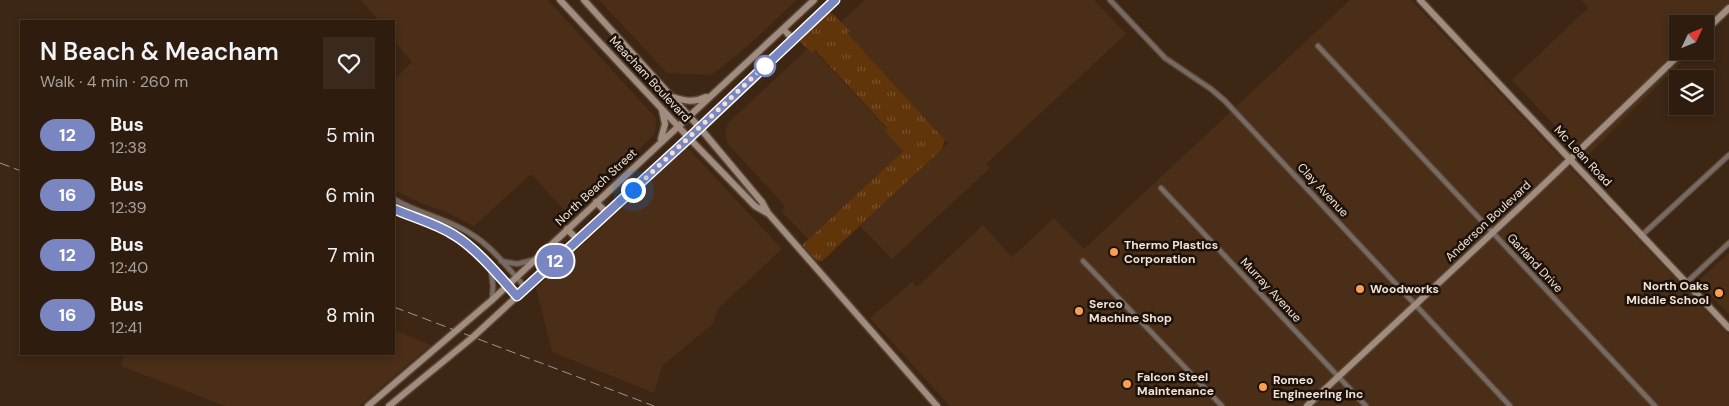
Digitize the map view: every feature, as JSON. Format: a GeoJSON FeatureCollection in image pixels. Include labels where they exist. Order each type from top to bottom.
{"type":"FeatureCollection","features":[{"type":"Feature","properties":{"kind":"main road","name":"Meacham Boulevard"},"geometry":{"type":"LineString","coordinates":[[560,0],[755,206],[768,213]]}},
{"type":"Feature","properties":{"kind":"main road","name":"Meacham Boulevard"},"geometry":{"type":"LineString","coordinates":[[584,0],[700,128],[762,202],[768,213],[937,406]]}},
{"type":"Feature","properties":{"kind":"main road","name":"North Beach Street"},"geometry":{"type":"LineString","coordinates":[[368,406],[492,300],[688,115],[814,0]]}},
{"type":"Feature","properties":{"kind":"main road"},"geometry":{"type":"LineString","coordinates":[[390,406],[472,337],[526,288],[700,128],[835,0]]}},
{"type":"Feature","properties":{"kind":"main road","name":"Mc Lean Road"},"geometry":{"type":"LineString","coordinates":[[1420,0],[1571,158],[1641,236],[1729,328]]}},
{"type":"Feature","properties":{"kind":"main road"},"geometry":{"type":"LineString","coordinates":[[1714,22],[1729,8]]}},
{"type":"Feature","properties":{"kind":"main road"},"geometry":{"type":"LineString","coordinates":[[782,29],[793,39]]}},
{"type":"Feature","properties":{"kind":"main road","name":"Anderson Boulevard"},"geometry":{"type":"LineString","coordinates":[[1308,406],[1674,60]]}},
{"type":"Feature","properties":{"kind":"main road"},"geometry":{"type":"LineString","coordinates":[[671,96],[688,102],[712,94]]}},
{"type":"Feature","properties":{"kind":"main road"},"geometry":{"type":"LineString","coordinates":[[660,107],[665,117],[660,142]]}},
{"type":"Feature","properties":{"kind":"main road"},"geometry":{"type":"LineString","coordinates":[[596,202],[607,213]]}},
{"type":"Feature","properties":{"kind":"main road"},"geometry":{"type":"LineString","coordinates":[[567,229],[578,240]]}},
{"type":"Feature","properties":{"kind":"street","name":"Clay Avenue"},"geometry":{"type":"LineString","coordinates":[[1110,0],[1165,58],[1211,89],[1225,102],[1510,406]]}},
{"type":"Feature","properties":{"kind":"street","name":"Garland Drive"},"geometry":{"type":"LineString","coordinates":[[1318,46],[1655,406]]}},
{"type":"Feature","properties":{"kind":"street"},"geometry":{"type":"LineString","coordinates":[[1641,236],[1729,155]]}},
{"type":"Feature","properties":{"kind":"street","name":"Murray Avenue"},"geometry":{"type":"LineString","coordinates":[[1161,188],[1366,406]]}},
{"type":"Feature","properties":{"kind":"street"},"geometry":{"type":"LineString","coordinates":[[395,200],[471,233],[484,243],[526,288]]}},
{"type":"Feature","properties":{"kind":"street"},"geometry":{"type":"LineString","coordinates":[[395,209],[439,227],[455,236],[517,296]]}},
{"type":"Feature","properties":{"kind":"street"},"geometry":{"type":"LineString","coordinates":[[1686,283],[1729,243]]}},
{"type":"Feature","properties":{"kind":"street"},"geometry":{"type":"LineString","coordinates":[[501,261],[517,264],[534,260]]}},
{"type":"Feature","properties":{"kind":"street"},"geometry":{"type":"LineString","coordinates":[[1083,261],[1222,406]]}},
{"type":"Feature","properties":{"kind":"street"},"geometry":{"type":"LineString","coordinates":[[491,269],[492,300]]}},
{"type":"Feature","properties":{"kind":"shaded area"},"geometry":{"type":"Polygon","coordinates":[[[361,0],[548,0],[656,118],[655,134],[569,215],[531,174],[474,226],[395,190],[395,79],[412,62],[395,42],[395,20],[378,20],[361,0]]]}},
{"type":"Feature","properties":{"kind":"shaded area"},"geometry":{"type":"Polygon","coordinates":[[[599,0],[797,0],[750,44],[712,75],[667,73],[599,0]]]}},
{"type":"Feature","properties":{"kind":"shaded area"},"geometry":{"type":"Polygon","coordinates":[[[865,0],[1094,0],[1126,34],[987,163],[990,168],[892,259],[860,226],[948,143],[847,33],[849,31],[841,22],[865,0]]]}},
{"type":"Feature","properties":{"kind":"shaded area"},"geometry":{"type":"Polygon","coordinates":[[[1350,0],[1411,0],[1729,335],[1729,406],[950,406],[870,318],[912,282],[917,287],[983,225],[1012,257],[1054,218],[1084,249],[1350,0]]]}},
{"type":"Feature","properties":{"kind":"shaded area"},"geometry":{"type":"Polygon","coordinates":[[[1581,0],[1729,0],[1729,14],[1714,29],[1714,15],[1669,15],[1669,60],[1683,60],[1673,70],[1669,70],[1669,74],[1585,158],[1512,80],[1588,8],[1581,0]]]}},
{"type":"Feature","properties":{"kind":"shaded area"},"geometry":{"type":"Polygon","coordinates":[[[807,49],[811,53],[814,50],[887,129],[885,131],[903,151],[808,239],[782,212],[784,205],[728,144],[725,133],[728,123],[807,49]]]}},
{"type":"Feature","properties":{"kind":"shaded area"},"geometry":{"type":"Polygon","coordinates":[[[687,147],[782,249],[718,309],[713,324],[662,366],[654,393],[552,352],[536,288],[687,147]]]}},
{"type":"Feature","properties":{"kind":"shaded area","name":"North Oaks Middle School"},"geometry":{"type":"Polygon","coordinates":[[[1729,253],[1729,314],[1697,282],[1729,253]]]}},
{"type":"Feature","properties":{"kind":"shaded area"},"geometry":{"type":"Polygon","coordinates":[[[395,330],[431,345],[359,406],[225,406],[121,366],[125,355],[395,355],[395,330]]]}},
{"type":"Feature","properties":{"kind":"green space"},"geometry":{"type":"Polygon","coordinates":[[[828,13],[832,13],[850,31],[847,33],[945,140],[942,149],[822,261],[817,261],[802,245],[903,151],[885,131],[887,128],[815,50],[811,53],[800,41],[828,13]]]}},
{"type":"Feature","properties":{"kind":"railway"},"geometry":{"type":"LineString","coordinates":[[0,163],[20,171]]}},
{"type":"Feature","properties":{"kind":"railway"},"geometry":{"type":"LineString","coordinates":[[395,307],[654,406]]}},
{"type":"Feature","properties":{"kind":"bus line","name":"12"},"geometry":{"type":"LineString","coordinates":[[395,209],[439,227],[455,236],[476,253],[517,296],[689,138],[835,0]]}},
{"type":"Feature","properties":{"kind":"place","name":"Thermo Plastics Corporation"},"geometry":{"type":"Point","coordinates":[1114,252]}},
{"type":"Feature","properties":{"kind":"place","name":"Woodworks"},"geometry":{"type":"Point","coordinates":[1360,289]}},
{"type":"Feature","properties":{"kind":"place","name":"North Oaks Middle School"},"geometry":{"type":"Point","coordinates":[1719,293]}},
{"type":"Feature","properties":{"kind":"place","name":"Serco Machine Shop"},"geometry":{"type":"Point","coordinates":[1079,311]}},
{"type":"Feature","properties":{"kind":"place","name":"Falcon Steel Maintenance"},"geometry":{"type":"Point","coordinates":[1127,384]}},
{"type":"Feature","properties":{"kind":"place","name":"Romeo Engineering Inc"},"geometry":{"type":"Point","coordinates":[1263,387]}},
{"type":"Feature","properties":{"kind":"route"},"geometry":{"type":"LineString","coordinates":[[633,190],[769,62],[765,66]]}}]}
